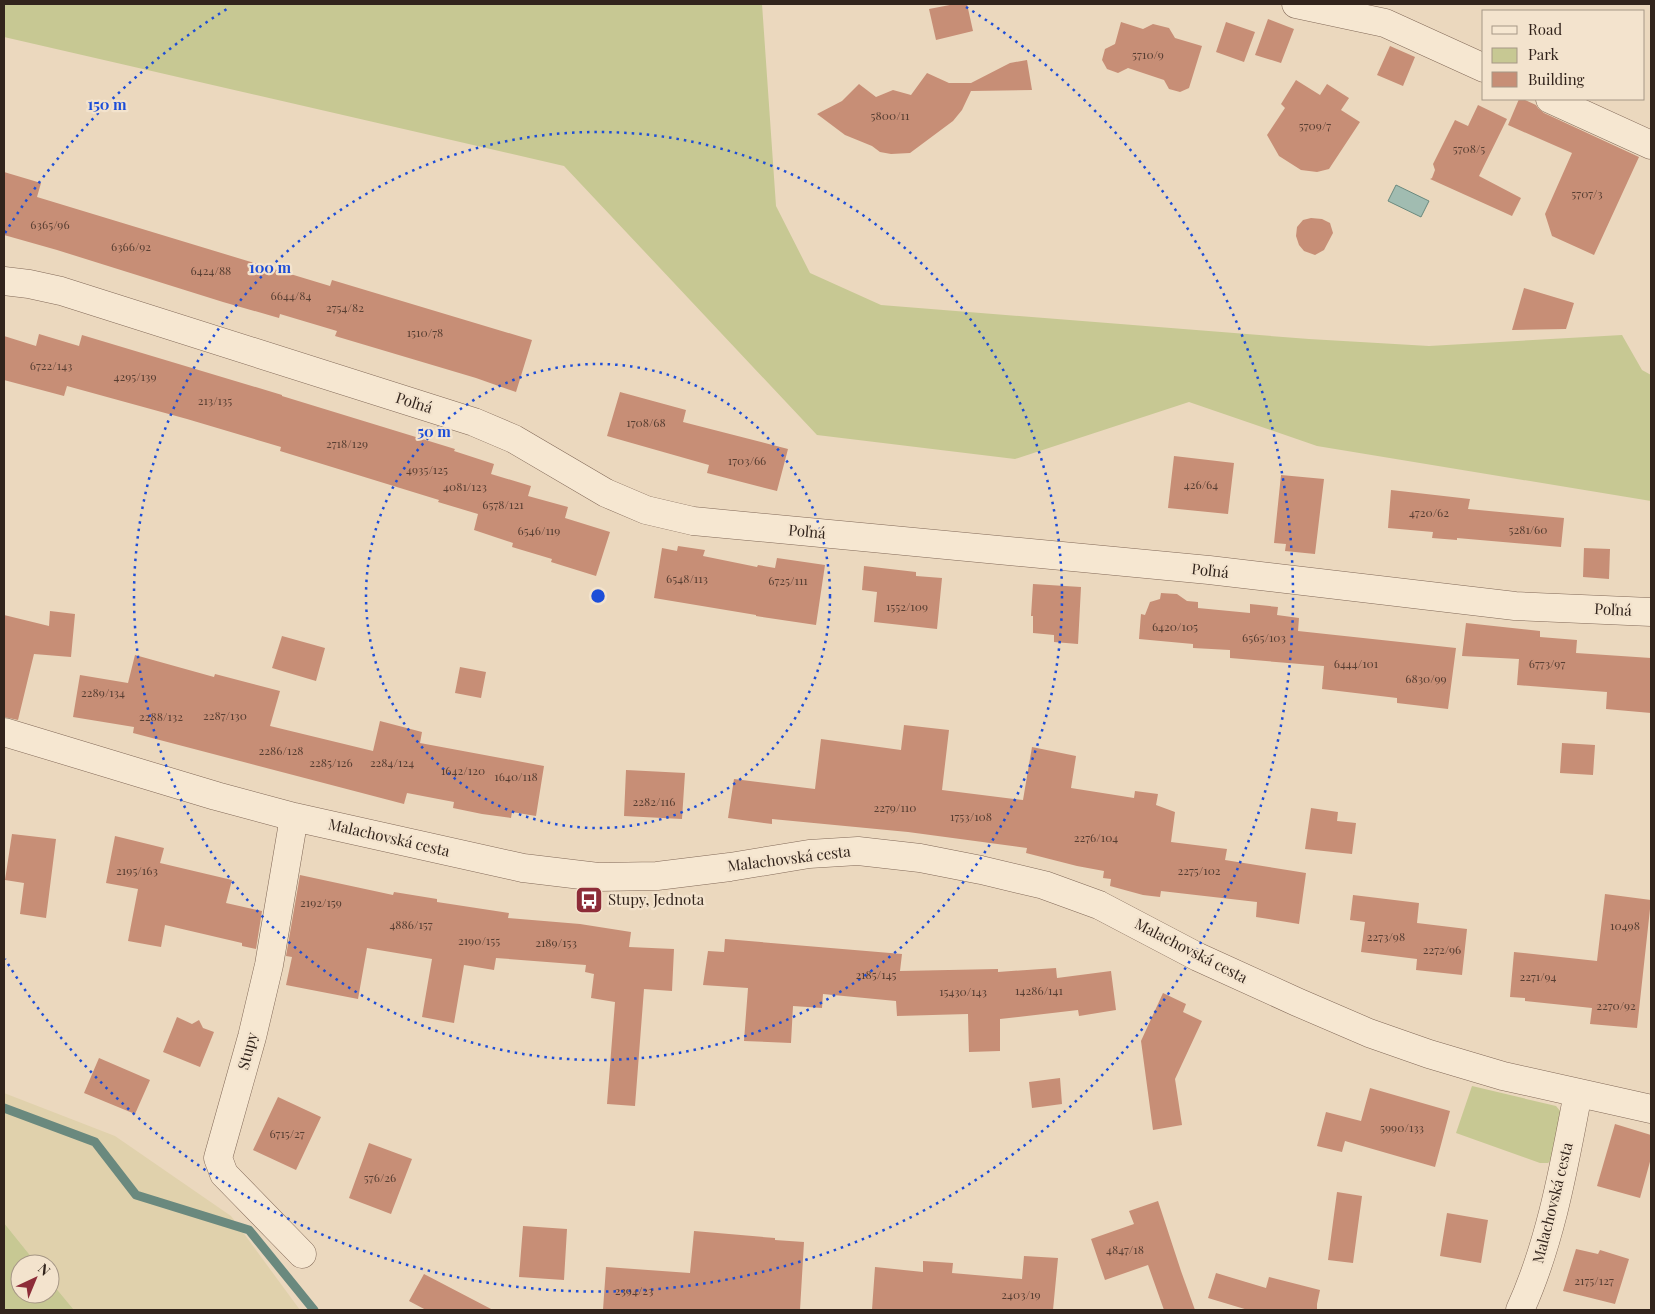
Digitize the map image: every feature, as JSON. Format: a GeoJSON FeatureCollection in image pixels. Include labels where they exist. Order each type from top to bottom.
{"type":"FeatureCollection","features":[{"type":"Feature","properties":{"kind":"street"},"geometry":{"type":"LineString","coordinates":[[1296,4],[1390,14],[1482,67]]}},
{"type":"Feature","properties":{"kind":"street"},"geometry":{"type":"LineString","coordinates":[[1552,100],[1651,145]]}},
{"type":"Feature","properties":{"kind":"street","name":"Poľná"},"geometry":{"type":"LineString","coordinates":[[4,281],[61,291],[474,422],[514,439],[606,493],[646,510],[693,522],[1209,570],[1515,606],[1651,612]]}},
{"type":"Feature","properties":{"kind":"street","name":"Malachovská cesta"},"geometry":{"type":"LineString","coordinates":[[4,732],[216,796],[294,817],[523,868],[598,877],[657,876],[809,854],[858,851],[920,858],[981,870],[1044,885],[1099,905],[1198,957],[1369,1033],[1429,1054],[1503,1076],[1651,1109]]}},
{"type":"Feature","properties":{"kind":"street","name":"Stupy"},"geometry":{"type":"LineString","coordinates":[[294,817],[269,965],[252,1037],[218,1158],[224,1174],[302,1254]]}},
{"type":"Feature","properties":{"kind":"street","name":"Malachovská cesta"},"geometry":{"type":"LineString","coordinates":[[1520,1310],[1536,1272],[1560,1185],[1578,1093]]}},
{"type":"Feature","properties":{"kind":"shaded area"},"geometry":{"type":"Polygon","coordinates":[[[1396,185],[1429,201],[1421,217],[1388,201],[1396,185]]]}},
{"type":"Feature","properties":{"kind":"shaded area"},"geometry":{"type":"Polygon","coordinates":[[[4,1093],[115,1136],[231,1216],[300,1310],[74,1310],[60,1293],[60,1254],[29,1254],[4,1223],[4,1093]]]}},
{"type":"Feature","properties":{"kind":"green space"},"geometry":{"type":"Polygon","coordinates":[[[4,4],[762,4],[776,206],[810,273],[881,305],[1309,339],[1429,346],[1622,335],[1642,370],[1651,375],[1651,501],[1317,446],[1189,402],[1015,459],[817,435],[564,166],[4,37],[4,4]]]}},
{"type":"Feature","properties":{"kind":"green space"},"geometry":{"type":"Polygon","coordinates":[[[1472,1086],[1556,1106],[1561,1112],[1551,1160],[1548,1163],[1540,1163],[1456,1133],[1472,1086]]]}},
{"type":"Feature","properties":{"kind":"green space"},"geometry":{"type":"Polygon","coordinates":[[[4,1223],[29,1254],[10,1254],[10,1304],[60,1304],[60,1293],[74,1310],[4,1310],[4,1223]]]}},
{"type":"Feature","properties":{"kind":"building"},"geometry":{"type":"Polygon","coordinates":[[[955,4],[967,4],[973,31],[936,40],[929,9],[955,4]]]}},
{"type":"Feature","properties":{"kind":"building"},"geometry":{"type":"Polygon","coordinates":[[[1268,19],[1294,29],[1281,63],[1255,55],[1268,19]]]}},
{"type":"Feature","properties":{"kind":"building"},"geometry":{"type":"Polygon","coordinates":[[[1121,22],[1143,29],[1153,24],[1169,28],[1175,38],[1202,46],[1189,88],[1180,92],[1169,89],[1164,80],[1128,68],[1118,73],[1107,69],[1102,60],[1105,49],[1115,44],[1121,22]]]}},
{"type":"Feature","properties":{"kind":"building"},"geometry":{"type":"Polygon","coordinates":[[[1226,22],[1255,32],[1244,62],[1216,52],[1226,22]]]}},
{"type":"Feature","properties":{"kind":"building"},"geometry":{"type":"Polygon","coordinates":[[[1390,46],[1415,57],[1403,86],[1377,75],[1390,46]]]}},
{"type":"Feature","properties":{"kind":"building"},"geometry":{"type":"Polygon","coordinates":[[[1027,60],[1032,90],[971,91],[962,110],[953,121],[910,153],[891,154],[880,152],[872,146],[845,135],[817,114],[842,101],[859,84],[876,97],[893,90],[911,95],[927,73],[949,83],[971,83],[1010,63],[1027,60]]]}},
{"type":"Feature","properties":{"kind":"building"},"geometry":{"type":"Polygon","coordinates":[[[1296,80],[1320,95],[1327,84],[1349,98],[1341,110],[1360,122],[1329,169],[1317,172],[1301,170],[1279,156],[1267,135],[1285,108],[1281,104],[1296,80]]]}},
{"type":"Feature","properties":{"kind":"building"},"geometry":{"type":"Polygon","coordinates":[[[1519,100],[1525,100],[1536,105],[1544,113],[1639,157],[1594,255],[1552,236],[1545,214],[1572,153],[1508,125],[1519,100]]]}},
{"type":"Feature","properties":{"kind":"building"},"geometry":{"type":"Polygon","coordinates":[[[1478,105],[1507,119],[1479,176],[1521,198],[1512,216],[1430,179],[1435,170],[1433,164],[1455,120],[1468,126],[1478,105]]]}},
{"type":"Feature","properties":{"kind":"building"},"geometry":{"type":"Polygon","coordinates":[[[4,172],[41,183],[37,197],[330,286],[332,280],[532,340],[516,392],[476,378],[335,336],[337,331],[280,314],[279,318],[223,302],[4,235],[4,172]]]}},
{"type":"Feature","properties":{"kind":"building"},"geometry":{"type":"Polygon","coordinates":[[[1311,218],[1322,219],[1330,223],[1333,233],[1324,250],[1315,255],[1304,251],[1299,245],[1296,236],[1297,227],[1303,220],[1311,218]]]}},
{"type":"Feature","properties":{"kind":"building"},"geometry":{"type":"Polygon","coordinates":[[[1524,288],[1574,303],[1566,329],[1512,330],[1524,288]]]}},
{"type":"Feature","properties":{"kind":"building"},"geometry":{"type":"Polygon","coordinates":[[[39,334],[79,346],[82,335],[455,449],[454,451],[494,464],[491,474],[531,486],[528,496],[568,507],[565,518],[610,532],[596,576],[551,562],[552,559],[512,547],[513,543],[474,530],[478,514],[438,502],[439,500],[280,451],[281,447],[67,386],[64,396],[4,380],[4,336],[36,346],[39,334]]]}},
{"type":"Feature","properties":{"kind":"building"},"geometry":{"type":"Polygon","coordinates":[[[620,392],[686,410],[683,422],[788,449],[777,491],[707,473],[709,465],[607,436],[620,392]]]}},
{"type":"Feature","properties":{"kind":"building"},"geometry":{"type":"Polygon","coordinates":[[[1174,456],[1234,463],[1228,514],[1168,508],[1174,456]]]}},
{"type":"Feature","properties":{"kind":"building"},"geometry":{"type":"Polygon","coordinates":[[[1281,475],[1324,479],[1315,554],[1285,551],[1286,544],[1274,543],[1281,475]]]}},
{"type":"Feature","properties":{"kind":"building"},"geometry":{"type":"Polygon","coordinates":[[[1391,490],[1470,499],[1468,509],[1564,518],[1561,547],[1457,538],[1457,540],[1432,538],[1433,532],[1388,528],[1391,490]]]}},
{"type":"Feature","properties":{"kind":"building"},"geometry":{"type":"Polygon","coordinates":[[[678,546],[705,550],[703,556],[757,567],[758,565],[775,568],[777,558],[825,565],[816,625],[654,598],[662,548],[677,551],[678,546]]]}},
{"type":"Feature","properties":{"kind":"building"},"geometry":{"type":"Polygon","coordinates":[[[1584,548],[1610,549],[1609,579],[1583,577],[1584,548]]]}},
{"type":"Feature","properties":{"kind":"building"},"geometry":{"type":"Polygon","coordinates":[[[864,566],[916,572],[916,576],[942,578],[937,629],[874,622],[877,592],[862,590],[864,566]]]}},
{"type":"Feature","properties":{"kind":"building"},"geometry":{"type":"Polygon","coordinates":[[[1033,584],[1081,587],[1078,644],[1054,642],[1054,635],[1033,633],[1033,616],[1031,616],[1033,584]]]}},
{"type":"Feature","properties":{"kind":"building"},"geometry":{"type":"Polygon","coordinates":[[[1161,593],[1177,594],[1187,601],[1198,602],[1198,608],[1250,613],[1250,604],[1278,607],[1277,615],[1299,618],[1298,631],[1456,648],[1448,709],[1397,703],[1397,698],[1322,689],[1324,666],[1230,658],[1230,650],[1193,648],[1193,644],[1139,639],[1141,614],[1145,615],[1150,602],[1160,599],[1161,593]]]}},
{"type":"Feature","properties":{"kind":"building"},"geometry":{"type":"Polygon","coordinates":[[[50,611],[75,614],[71,657],[34,654],[18,720],[4,717],[4,615],[49,626],[50,611]]]}},
{"type":"Feature","properties":{"kind":"building"},"geometry":{"type":"Polygon","coordinates":[[[1466,623],[1540,631],[1540,637],[1577,640],[1576,653],[1651,658],[1651,713],[1606,709],[1607,692],[1517,685],[1519,659],[1462,656],[1466,623]]]}},
{"type":"Feature","properties":{"kind":"building"},"geometry":{"type":"Polygon","coordinates":[[[282,636],[325,648],[316,681],[272,668],[282,636]]]}},
{"type":"Feature","properties":{"kind":"building"},"geometry":{"type":"Polygon","coordinates":[[[135,655],[214,677],[215,674],[280,691],[270,726],[373,751],[380,721],[422,732],[420,743],[544,766],[536,816],[512,812],[511,818],[482,814],[453,808],[454,802],[407,793],[404,804],[133,733],[134,727],[73,717],[80,675],[128,683],[135,655]]]}},
{"type":"Feature","properties":{"kind":"building"},"geometry":{"type":"Polygon","coordinates":[[[460,667],[486,672],[481,698],[455,693],[460,667]]]}},
{"type":"Feature","properties":{"kind":"building"},"geometry":{"type":"Polygon","coordinates":[[[904,725],[949,730],[942,790],[1023,800],[1032,747],[1076,756],[1071,788],[1134,798],[1135,791],[1158,794],[1156,805],[1175,812],[1171,842],[1227,849],[1225,860],[1306,873],[1299,924],[1256,917],[1257,902],[1161,891],[1160,897],[1143,895],[1110,886],[1111,879],[1103,878],[1104,871],[1026,853],[1027,848],[908,832],[772,819],[772,824],[728,818],[734,779],[815,789],[821,739],[901,750],[904,725]]]}},
{"type":"Feature","properties":{"kind":"building"},"geometry":{"type":"Polygon","coordinates":[[[1562,743],[1595,745],[1593,775],[1560,773],[1562,743]]]}},
{"type":"Feature","properties":{"kind":"building"},"geometry":{"type":"Polygon","coordinates":[[[626,770],[685,773],[682,819],[624,816],[626,770]]]}},
{"type":"Feature","properties":{"kind":"building"},"geometry":{"type":"Polygon","coordinates":[[[1311,808],[1338,812],[1337,821],[1356,823],[1352,854],[1305,849],[1311,808]]]}},
{"type":"Feature","properties":{"kind":"building"},"geometry":{"type":"Polygon","coordinates":[[[12,834],[56,839],[46,918],[20,914],[24,883],[5,880],[12,834]]]}},
{"type":"Feature","properties":{"kind":"building"},"geometry":{"type":"Polygon","coordinates":[[[115,836],[164,848],[160,863],[232,880],[226,903],[262,911],[256,949],[242,946],[242,943],[165,925],[161,947],[128,941],[138,889],[106,883],[115,836]]]}},
{"type":"Feature","properties":{"kind":"building"},"geometry":{"type":"Polygon","coordinates":[[[300,875],[393,895],[394,892],[437,899],[437,902],[509,913],[508,918],[580,924],[631,932],[629,947],[674,949],[672,991],[644,989],[635,1106],[607,1104],[615,1002],[591,998],[594,974],[585,972],[586,965],[496,958],[494,970],[464,965],[454,1023],[422,1017],[432,959],[367,948],[358,999],[286,985],[292,957],[286,956],[300,875]]]}},
{"type":"Feature","properties":{"kind":"building"},"geometry":{"type":"Polygon","coordinates":[[[1605,894],[1651,900],[1637,1028],[1590,1024],[1592,1008],[1525,1001],[1525,998],[1510,997],[1514,952],[1597,961],[1605,894]]]}},
{"type":"Feature","properties":{"kind":"building"},"geometry":{"type":"Polygon","coordinates":[[[1353,895],[1419,903],[1417,923],[1467,929],[1462,975],[1416,970],[1417,959],[1361,952],[1365,922],[1350,920],[1353,895]]]}},
{"type":"Feature","properties":{"kind":"building"},"geometry":{"type":"Polygon","coordinates":[[[725,939],[902,954],[900,971],[998,969],[998,972],[1056,968],[1057,978],[1111,971],[1116,1010],[1079,1016],[1078,1010],[1000,1019],[1000,1051],[969,1052],[968,1014],[897,1016],[896,1001],[823,994],[822,1008],[793,1006],[791,1043],[744,1041],[748,988],[703,985],[708,951],[724,952],[725,939]]]}},
{"type":"Feature","properties":{"kind":"building"},"geometry":{"type":"Polygon","coordinates":[[[1163,993],[1186,1004],[1183,1012],[1202,1021],[1175,1079],[1182,1125],[1153,1130],[1141,1041],[1163,993]]]}},
{"type":"Feature","properties":{"kind":"building"},"geometry":{"type":"Polygon","coordinates":[[[177,1017],[192,1024],[199,1020],[203,1028],[214,1032],[200,1067],[163,1052],[177,1017]]]}},
{"type":"Feature","properties":{"kind":"building"},"geometry":{"type":"Polygon","coordinates":[[[99,1058],[150,1080],[135,1114],[84,1093],[99,1058]]]}},
{"type":"Feature","properties":{"kind":"building"},"geometry":{"type":"Polygon","coordinates":[[[1060,1078],[1062,1104],[1032,1108],[1029,1082],[1060,1078]]]}},
{"type":"Feature","properties":{"kind":"building"},"geometry":{"type":"Polygon","coordinates":[[[1370,1088],[1450,1111],[1435,1167],[1345,1141],[1342,1152],[1317,1146],[1326,1112],[1361,1121],[1370,1088]]]}},
{"type":"Feature","properties":{"kind":"building"},"geometry":{"type":"Polygon","coordinates":[[[278,1097],[321,1117],[296,1170],[253,1150],[278,1097]]]}},
{"type":"Feature","properties":{"kind":"building"},"geometry":{"type":"Polygon","coordinates":[[[1615,1124],[1651,1135],[1651,1158],[1640,1198],[1597,1186],[1615,1124]]]}},
{"type":"Feature","properties":{"kind":"building"},"geometry":{"type":"Polygon","coordinates":[[[369,1143],[412,1159],[391,1214],[349,1198],[369,1143]]]}},
{"type":"Feature","properties":{"kind":"building"},"geometry":{"type":"Polygon","coordinates":[[[1337,1192],[1362,1196],[1353,1263],[1328,1260],[1337,1192]]]}},
{"type":"Feature","properties":{"kind":"building"},"geometry":{"type":"Polygon","coordinates":[[[1158,1201],[1195,1310],[1164,1310],[1148,1265],[1105,1280],[1091,1239],[1134,1224],[1129,1211],[1158,1201]]]}},
{"type":"Feature","properties":{"kind":"building"},"geometry":{"type":"Polygon","coordinates":[[[1447,1213],[1488,1220],[1481,1263],[1440,1256],[1447,1213]]]}},
{"type":"Feature","properties":{"kind":"building"},"geometry":{"type":"Polygon","coordinates":[[[523,1226],[567,1229],[564,1280],[519,1277],[523,1226]]]}},
{"type":"Feature","properties":{"kind":"building"},"geometry":{"type":"Polygon","coordinates":[[[694,1231],[804,1242],[800,1310],[603,1310],[606,1267],[690,1273],[694,1231]]]}},
{"type":"Feature","properties":{"kind":"building"},"geometry":{"type":"Polygon","coordinates":[[[1576,1249],[1598,1254],[1600,1250],[1629,1259],[1615,1304],[1563,1291],[1576,1249]]]}},
{"type":"Feature","properties":{"kind":"building"},"geometry":{"type":"Polygon","coordinates":[[[1024,1256],[1058,1258],[1053,1310],[872,1310],[875,1267],[923,1272],[923,1261],[953,1263],[952,1273],[1022,1279],[1024,1256]]]}},
{"type":"Feature","properties":{"kind":"building"},"geometry":{"type":"Polygon","coordinates":[[[1216,1273],[1266,1288],[1269,1277],[1320,1290],[1317,1310],[1248,1310],[1208,1298],[1216,1273]]]}},
{"type":"Feature","properties":{"kind":"building"},"geometry":{"type":"Polygon","coordinates":[[[424,1274],[493,1310],[426,1310],[409,1301],[424,1274]]]}},
{"type":"Feature","properties":{"kind":"waterway"},"geometry":{"type":"LineString","coordinates":[[4,1108],[95,1142],[136,1195],[249,1230],[314,1310]]}},
{"type":"Feature","properties":{"kind":"place","name":"Stupy, Jednota"},"geometry":{"type":"Point","coordinates":[589,900]}}]}
